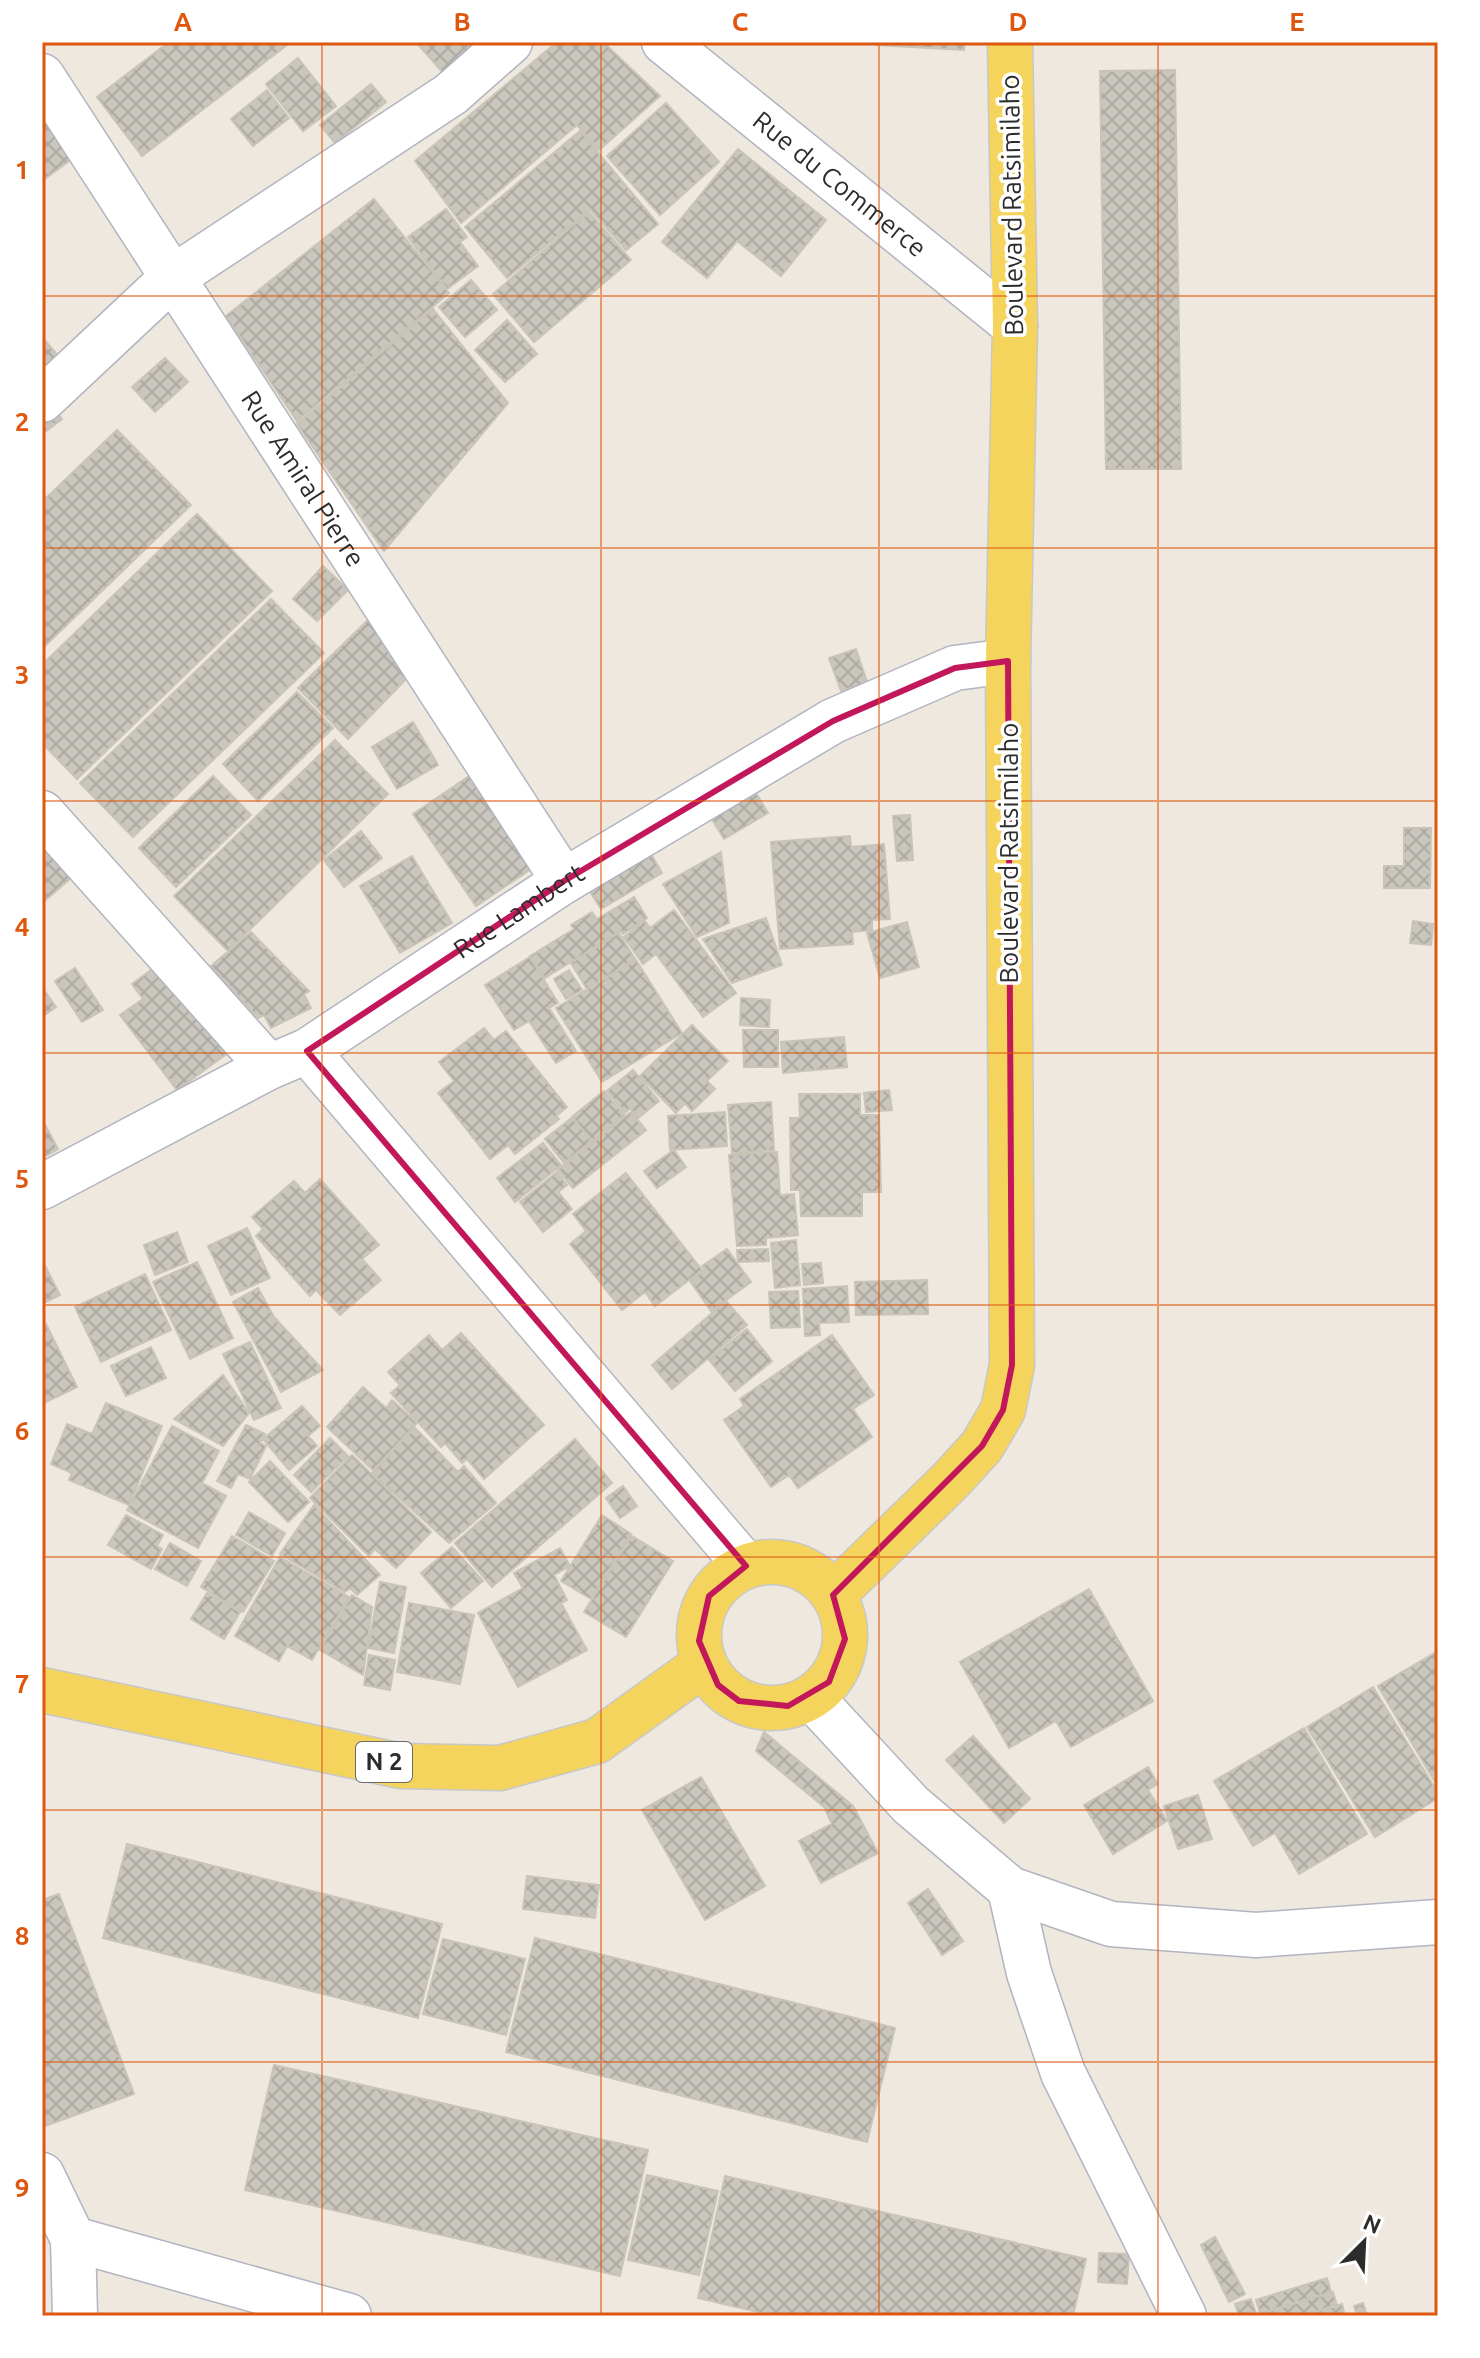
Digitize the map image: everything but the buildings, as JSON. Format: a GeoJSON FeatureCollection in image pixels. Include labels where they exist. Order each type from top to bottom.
{"type":"FeatureCollection","features":[{"type":"Feature","properties":{"kind":"main road","name":"Boulevard Ratsimilaho"},"geometry":{"type":"LineString","coordinates":[[833,1595],[982,1446],[1003,1410],[1012,1365],[1008,661],[1015,326],[1010,42]]}},
{"type":"Feature","properties":{"kind":"main road"},"geometry":{"type":"LineString","coordinates":[[770,1562],[794,1566],[816,1577],[833,1595],[843,1616],[845,1639],[841,1662],[829,1682],[811,1697],[788,1706],[763,1708],[739,1701],[718,1685],[704,1664],[699,1641],[700,1617],[709,1596],[725,1578],[746,1566],[770,1562]]}},
{"type":"Feature","properties":{"kind":"main road","name":"N 2"},"geometry":{"type":"LineString","coordinates":[[42,1690],[401,1766],[500,1768],[597,1741],[704,1664]]}},
{"type":"Feature","properties":{"kind":"street"},"geometry":{"type":"LineString","coordinates":[[42,400],[172,278],[451,94],[510,42]]}},
{"type":"Feature","properties":{"kind":"street","name":"Rue du Commerce"},"geometry":{"type":"LineString","coordinates":[[664,42],[1015,326]]}},
{"type":"Feature","properties":{"kind":"street","name":"Rue Amiral Pierre"},"geometry":{"type":"LineString","coordinates":[[42,76],[564,881]]}},
{"type":"Feature","properties":{"kind":"street","name":"Rue Lambert"},"geometry":{"type":"LineString","coordinates":[[42,1187],[288,1059],[564,881],[833,721],[955,668],[1008,661]]}},
{"type":"Feature","properties":{"kind":"street"},"geometry":{"type":"LineString","coordinates":[[42,813],[288,1059],[746,1566]]}},
{"type":"Feature","properties":{"kind":"street"},"geometry":{"type":"LineString","coordinates":[[811,1697],[911,1805],[1010,1889],[1111,1924],[1256,1935],[1438,1922]]}},
{"type":"Feature","properties":{"kind":"street"},"geometry":{"type":"LineString","coordinates":[[1010,1889],[1029,1973],[1063,2073],[1184,2316]]}},
{"type":"Feature","properties":{"kind":"street"},"geometry":{"type":"LineString","coordinates":[[42,2175],[73,2239],[75,2316]]}},
{"type":"Feature","properties":{"kind":"street"},"geometry":{"type":"LineString","coordinates":[[73,2239],[349,2316]]}},
{"type":"Feature","properties":{"kind":"highlighted area"},"geometry":{"type":"Polygon","coordinates":[[[1008,661],[1012,1365],[1003,1410],[982,1446],[833,1595],[845,1639],[829,1682],[788,1706],[739,1701],[718,1685],[699,1641],[709,1596],[746,1566],[307,1051],[564,881],[833,721],[955,668],[1008,661]]]}}]}
